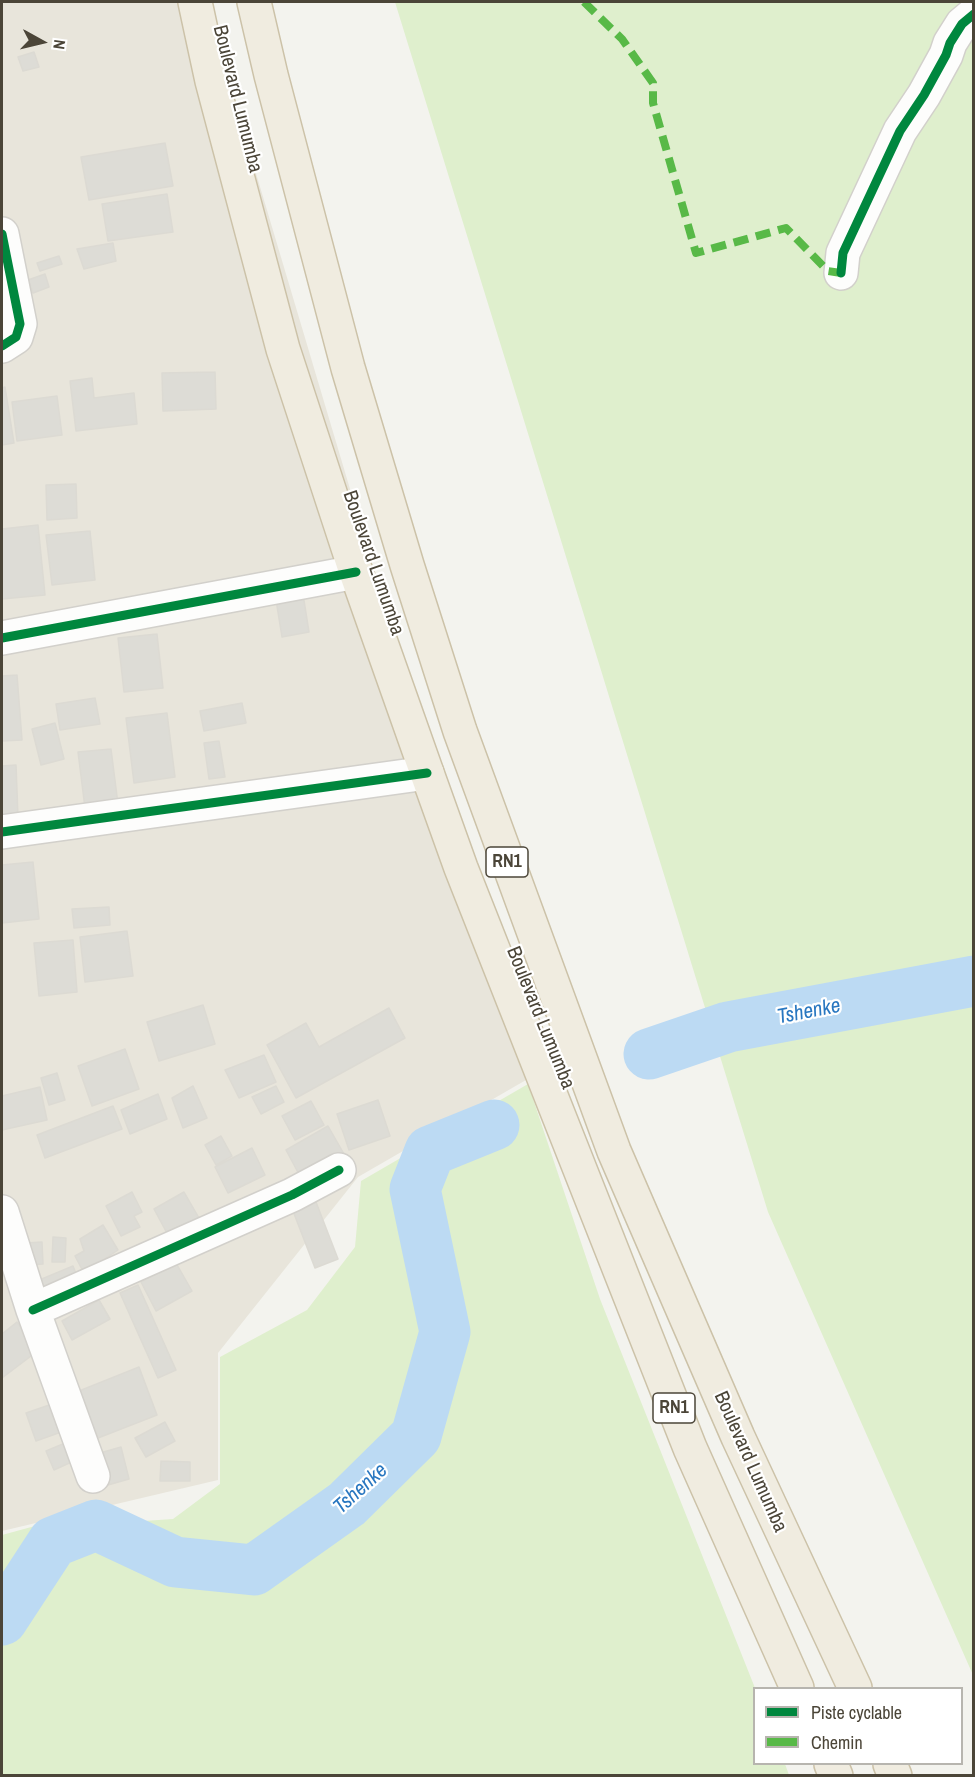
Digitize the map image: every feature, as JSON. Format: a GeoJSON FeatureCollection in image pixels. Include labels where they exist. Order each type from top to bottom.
{"type":"FeatureCollection","features":[{"type":"Feature","properties":{"kind":"highway","name":"Boulevard Lumumba"},"geometry":{"type":"LineString","coordinates":[[195,2],[212,81],[283,349],[356,572],[427,773],[461,868],[690,1448],[796,1687]]}},
{"type":"Feature","properties":{"kind":"highway","name":"Boulevard Lumumba"},"geometry":{"type":"LineString","coordinates":[[254,2],[348,368],[460,731],[614,1151],[738,1437],[854,1687]]}},
{"type":"Feature","properties":{"kind":"street"},"geometry":{"type":"LineString","coordinates":[[841,273],[843,253],[900,131],[924,95],[962,24],[974,14]]}},
{"type":"Feature","properties":{"kind":"street"},"geometry":{"type":"LineString","coordinates":[[2,234],[20,324],[16,337],[2,346]]}},
{"type":"Feature","properties":{"kind":"street"},"geometry":{"type":"LineString","coordinates":[[2,638],[356,572]]}},
{"type":"Feature","properties":{"kind":"street"},"geometry":{"type":"LineString","coordinates":[[2,832],[427,773]]}},
{"type":"Feature","properties":{"kind":"street"},"geometry":{"type":"LineString","coordinates":[[33,1310],[292,1195],[339,1170]]}},
{"type":"Feature","properties":{"kind":"street"},"geometry":{"type":"LineString","coordinates":[[2,1212],[33,1310],[93,1476]]}},
{"type":"Feature","properties":{"kind":"shaded area"},"geometry":{"type":"Polygon","coordinates":[[[2,2],[205,2],[526,1080],[358,1177],[218,1353],[218,1480],[2,1531],[2,2]]]}},
{"type":"Feature","properties":{"kind":"green space"},"geometry":{"type":"Polygon","coordinates":[[[395,2],[973,2],[973,1675],[768,1212],[395,2]]]}},
{"type":"Feature","properties":{"kind":"green space"},"geometry":{"type":"Polygon","coordinates":[[[528,1084],[600,1299],[755,1687],[753,1765],[785,1765],[789,1775],[2,1775],[2,1535],[46,1523],[114,1523],[173,1519],[220,1484],[220,1357],[307,1310],[355,1247],[361,1181],[528,1084]]]}},
{"type":"Feature","properties":{"kind":"building"},"geometry":{"type":"Polygon","coordinates":[[[34,52],[39,67],[23,71],[18,57],[34,52]]]}},
{"type":"Feature","properties":{"kind":"building"},"geometry":{"type":"Polygon","coordinates":[[[165,143],[173,186],[89,200],[81,157],[165,143]]]}},
{"type":"Feature","properties":{"kind":"building"},"geometry":{"type":"Polygon","coordinates":[[[167,194],[173,232],[108,241],[102,204],[167,194]]]}},
{"type":"Feature","properties":{"kind":"building"},"geometry":{"type":"Polygon","coordinates":[[[113,243],[116,261],[84,269],[77,249],[113,243]]]}},
{"type":"Feature","properties":{"kind":"building"},"geometry":{"type":"Polygon","coordinates":[[[59,256],[62,264],[40,271],[37,263],[59,256]]]}},
{"type":"Feature","properties":{"kind":"building"},"geometry":{"type":"Polygon","coordinates":[[[45,274],[49,287],[33,293],[28,280],[45,274]]]}},
{"type":"Feature","properties":{"kind":"building"},"geometry":{"type":"Polygon","coordinates":[[[215,372],[216,409],[163,411],[162,373],[215,372]]]}},
{"type":"Feature","properties":{"kind":"building"},"geometry":{"type":"Polygon","coordinates":[[[92,378],[94,398],[134,393],[137,424],[76,431],[70,381],[92,378]]]}},
{"type":"Feature","properties":{"kind":"building"},"geometry":{"type":"Polygon","coordinates":[[[5,387],[14,443],[2,445],[2,388],[5,387]]]}},
{"type":"Feature","properties":{"kind":"building"},"geometry":{"type":"Polygon","coordinates":[[[57,396],[62,435],[17,441],[12,402],[57,396]]]}},
{"type":"Feature","properties":{"kind":"building"},"geometry":{"type":"Polygon","coordinates":[[[76,484],[77,518],[47,520],[46,485],[76,484]]]}},
{"type":"Feature","properties":{"kind":"building"},"geometry":{"type":"Polygon","coordinates":[[[38,525],[45,595],[2,599],[2,529],[38,525]]]}},
{"type":"Feature","properties":{"kind":"building"},"geometry":{"type":"Polygon","coordinates":[[[90,531],[95,580],[52,585],[46,535],[90,531]]]}},
{"type":"Feature","properties":{"kind":"building"},"geometry":{"type":"Polygon","coordinates":[[[303,594],[309,632],[282,637],[276,600],[303,594]]]}},
{"type":"Feature","properties":{"kind":"building"},"geometry":{"type":"Polygon","coordinates":[[[157,634],[163,688],[124,692],[118,638],[157,634]]]}},
{"type":"Feature","properties":{"kind":"building"},"geometry":{"type":"Polygon","coordinates":[[[17,675],[22,740],[2,741],[2,676],[17,675]]]}},
{"type":"Feature","properties":{"kind":"building"},"geometry":{"type":"Polygon","coordinates":[[[95,698],[100,724],[60,730],[56,704],[95,698]]]}},
{"type":"Feature","properties":{"kind":"building"},"geometry":{"type":"Polygon","coordinates":[[[242,703],[246,723],[204,731],[200,711],[242,703]]]}},
{"type":"Feature","properties":{"kind":"building"},"geometry":{"type":"Polygon","coordinates":[[[167,713],[175,777],[134,783],[126,718],[167,713]]]}},
{"type":"Feature","properties":{"kind":"building"},"geometry":{"type":"Polygon","coordinates":[[[55,723],[64,759],[41,765],[32,729],[55,723]]]}},
{"type":"Feature","properties":{"kind":"building"},"geometry":{"type":"Polygon","coordinates":[[[219,741],[225,777],[209,779],[204,743],[219,741]]]}},
{"type":"Feature","properties":{"kind":"building"},"geometry":{"type":"Polygon","coordinates":[[[111,749],[119,812],[86,816],[78,752],[111,749]]]}},
{"type":"Feature","properties":{"kind":"building"},"geometry":{"type":"Polygon","coordinates":[[[16,765],[18,817],[2,817],[2,766],[16,765]]]}},
{"type":"Feature","properties":{"kind":"building"},"geometry":{"type":"Polygon","coordinates":[[[33,862],[39,919],[2,923],[2,865],[33,862]]]}},
{"type":"Feature","properties":{"kind":"building"},"geometry":{"type":"Polygon","coordinates":[[[109,907],[110,925],[74,928],[72,909],[109,907]]]}},
{"type":"Feature","properties":{"kind":"building"},"geometry":{"type":"Polygon","coordinates":[[[127,931],[133,976],[85,982],[80,937],[127,931]]]}},
{"type":"Feature","properties":{"kind":"building"},"geometry":{"type":"Polygon","coordinates":[[[73,940],[77,992],[39,996],[34,943],[73,940]]]}},
{"type":"Feature","properties":{"kind":"building"},"geometry":{"type":"Polygon","coordinates":[[[203,1005],[215,1044],[159,1061],[147,1022],[203,1005]]]}},
{"type":"Feature","properties":{"kind":"building"},"geometry":{"type":"Polygon","coordinates":[[[389,1008],[405,1038],[296,1098],[267,1045],[306,1023],[319,1047],[389,1008]]]}},
{"type":"Feature","properties":{"kind":"building"},"geometry":{"type":"Polygon","coordinates":[[[125,1049],[139,1089],[92,1106],[78,1066],[125,1049]]]}},
{"type":"Feature","properties":{"kind":"building"},"geometry":{"type":"Polygon","coordinates":[[[264,1055],[276,1082],[239,1098],[225,1070],[264,1055]]]}},
{"type":"Feature","properties":{"kind":"building"},"geometry":{"type":"Polygon","coordinates":[[[57,1073],[65,1100],[49,1105],[41,1078],[57,1073]]]}},
{"type":"Feature","properties":{"kind":"building"},"geometry":{"type":"Polygon","coordinates":[[[193,1086],[207,1118],[183,1128],[172,1098],[193,1086]]]}},
{"type":"Feature","properties":{"kind":"building"},"geometry":{"type":"Polygon","coordinates":[[[276,1086],[284,1102],[261,1114],[252,1097],[276,1086]]]}},
{"type":"Feature","properties":{"kind":"building"},"geometry":{"type":"Polygon","coordinates":[[[40,1087],[47,1120],[2,1130],[2,1096],[40,1087]]]}},
{"type":"Feature","properties":{"kind":"building"},"geometry":{"type":"Polygon","coordinates":[[[158,1094],[167,1119],[130,1134],[121,1110],[158,1094]]]}},
{"type":"Feature","properties":{"kind":"building"},"geometry":{"type":"Polygon","coordinates":[[[378,1100],[390,1136],[349,1150],[337,1114],[378,1100]]]}},
{"type":"Feature","properties":{"kind":"building"},"geometry":{"type":"Polygon","coordinates":[[[311,1101],[324,1125],[295,1140],[282,1116],[311,1101]]]}},
{"type":"Feature","properties":{"kind":"building"},"geometry":{"type":"Polygon","coordinates":[[[113,1106],[122,1129],[45,1158],[37,1135],[113,1106]]]}},
{"type":"Feature","properties":{"kind":"building"},"geometry":{"type":"Polygon","coordinates":[[[328,1126],[344,1154],[301,1178],[286,1150],[328,1126]]]}},
{"type":"Feature","properties":{"kind":"building"},"geometry":{"type":"Polygon","coordinates":[[[221,1136],[232,1156],[216,1165],[205,1145],[221,1136]]]}},
{"type":"Feature","properties":{"kind":"building"},"geometry":{"type":"Polygon","coordinates":[[[252,1148],[265,1175],[228,1193],[215,1167],[252,1148]]]}},
{"type":"Feature","properties":{"kind":"building"},"geometry":{"type":"Polygon","coordinates":[[[132,1192],[142,1212],[134,1216],[140,1227],[121,1236],[106,1206],[132,1192]]]}},
{"type":"Feature","properties":{"kind":"building"},"geometry":{"type":"Polygon","coordinates":[[[184,1192],[199,1218],[168,1235],[154,1209],[184,1192]]]}},
{"type":"Feature","properties":{"kind":"building"},"geometry":{"type":"Polygon","coordinates":[[[316,1202],[338,1259],[315,1268],[293,1211],[316,1202]]]}},
{"type":"Feature","properties":{"kind":"building"},"geometry":{"type":"Polygon","coordinates":[[[103,1225],[118,1250],[99,1263],[86,1277],[75,1256],[84,1251],[80,1239],[103,1225]]]}},
{"type":"Feature","properties":{"kind":"building"},"geometry":{"type":"Polygon","coordinates":[[[53,1237],[66,1238],[65,1262],[52,1262],[53,1237]]]}},
{"type":"Feature","properties":{"kind":"building"},"geometry":{"type":"Polygon","coordinates":[[[42,1242],[43,1264],[27,1265],[26,1243],[42,1242]]]}},
{"type":"Feature","properties":{"kind":"building"},"geometry":{"type":"Polygon","coordinates":[[[176,1263],[192,1291],[156,1311],[141,1282],[176,1263]]]}},
{"type":"Feature","properties":{"kind":"building"},"geometry":{"type":"Polygon","coordinates":[[[73,1266],[81,1286],[45,1301],[37,1281],[73,1266]]]}},
{"type":"Feature","properties":{"kind":"building"},"geometry":{"type":"Polygon","coordinates":[[[138,1285],[176,1370],[158,1378],[120,1293],[138,1285]]]}},
{"type":"Feature","properties":{"kind":"building"},"geometry":{"type":"Polygon","coordinates":[[[99,1300],[110,1319],[72,1340],[62,1321],[99,1300]]]}},
{"type":"Feature","properties":{"kind":"building"},"geometry":{"type":"Polygon","coordinates":[[[17,1322],[39,1350],[2,1378],[2,1334],[17,1322]]]}},
{"type":"Feature","properties":{"kind":"building"},"geometry":{"type":"Polygon","coordinates":[[[139,1367],[157,1415],[98,1438],[79,1391],[139,1367]]]}},
{"type":"Feature","properties":{"kind":"building"},"geometry":{"type":"Polygon","coordinates":[[[55,1403],[64,1431],[36,1441],[26,1413],[55,1403]]]}},
{"type":"Feature","properties":{"kind":"building"},"geometry":{"type":"Polygon","coordinates":[[[165,1422],[175,1441],[146,1457],[135,1438],[165,1422]]]}},
{"type":"Feature","properties":{"kind":"building"},"geometry":{"type":"Polygon","coordinates":[[[70,1441],[78,1459],[54,1470],[46,1451],[70,1441]]]}},
{"type":"Feature","properties":{"kind":"building"},"geometry":{"type":"Polygon","coordinates":[[[121,1447],[129,1479],[108,1485],[100,1453],[121,1447]]]}},
{"type":"Feature","properties":{"kind":"building"},"geometry":{"type":"Polygon","coordinates":[[[161,1461],[190,1462],[190,1481],[160,1481],[161,1461]]]}},
{"type":"Feature","properties":{"kind":"waterway","name":"Tshenke"},"geometry":{"type":"LineString","coordinates":[[649,1054],[728,1027],[974,981]]}},
{"type":"Feature","properties":{"kind":"waterway","name":"Tshenke"},"geometry":{"type":"LineString","coordinates":[[2,1620],[53,1542],[96,1525],[175,1562],[254,1570],[347,1504],[416,1436],[445,1332],[415,1189],[430,1151],[494,1125]]}},
{"type":"Feature","properties":{"kind":"marked path"},"geometry":{"type":"LineString","coordinates":[[584,2],[622,39],[653,83],[653,103],[696,253],[786,228],[828,271],[841,273]]}},
{"type":"Feature","properties":{"kind":"cycle path"},"geometry":{"type":"LineString","coordinates":[[841,273],[843,253],[900,131],[924,95],[962,24],[974,14]]}},
{"type":"Feature","properties":{"kind":"cycle path"},"geometry":{"type":"LineString","coordinates":[[2,234],[20,324],[16,337],[2,346]]}},
{"type":"Feature","properties":{"kind":"cycle path"},"geometry":{"type":"LineString","coordinates":[[2,638],[356,572]]}},
{"type":"Feature","properties":{"kind":"cycle path"},"geometry":{"type":"LineString","coordinates":[[2,832],[427,773]]}},
{"type":"Feature","properties":{"kind":"cycle path"},"geometry":{"type":"LineString","coordinates":[[33,1310],[292,1195],[339,1170]]}}]}
